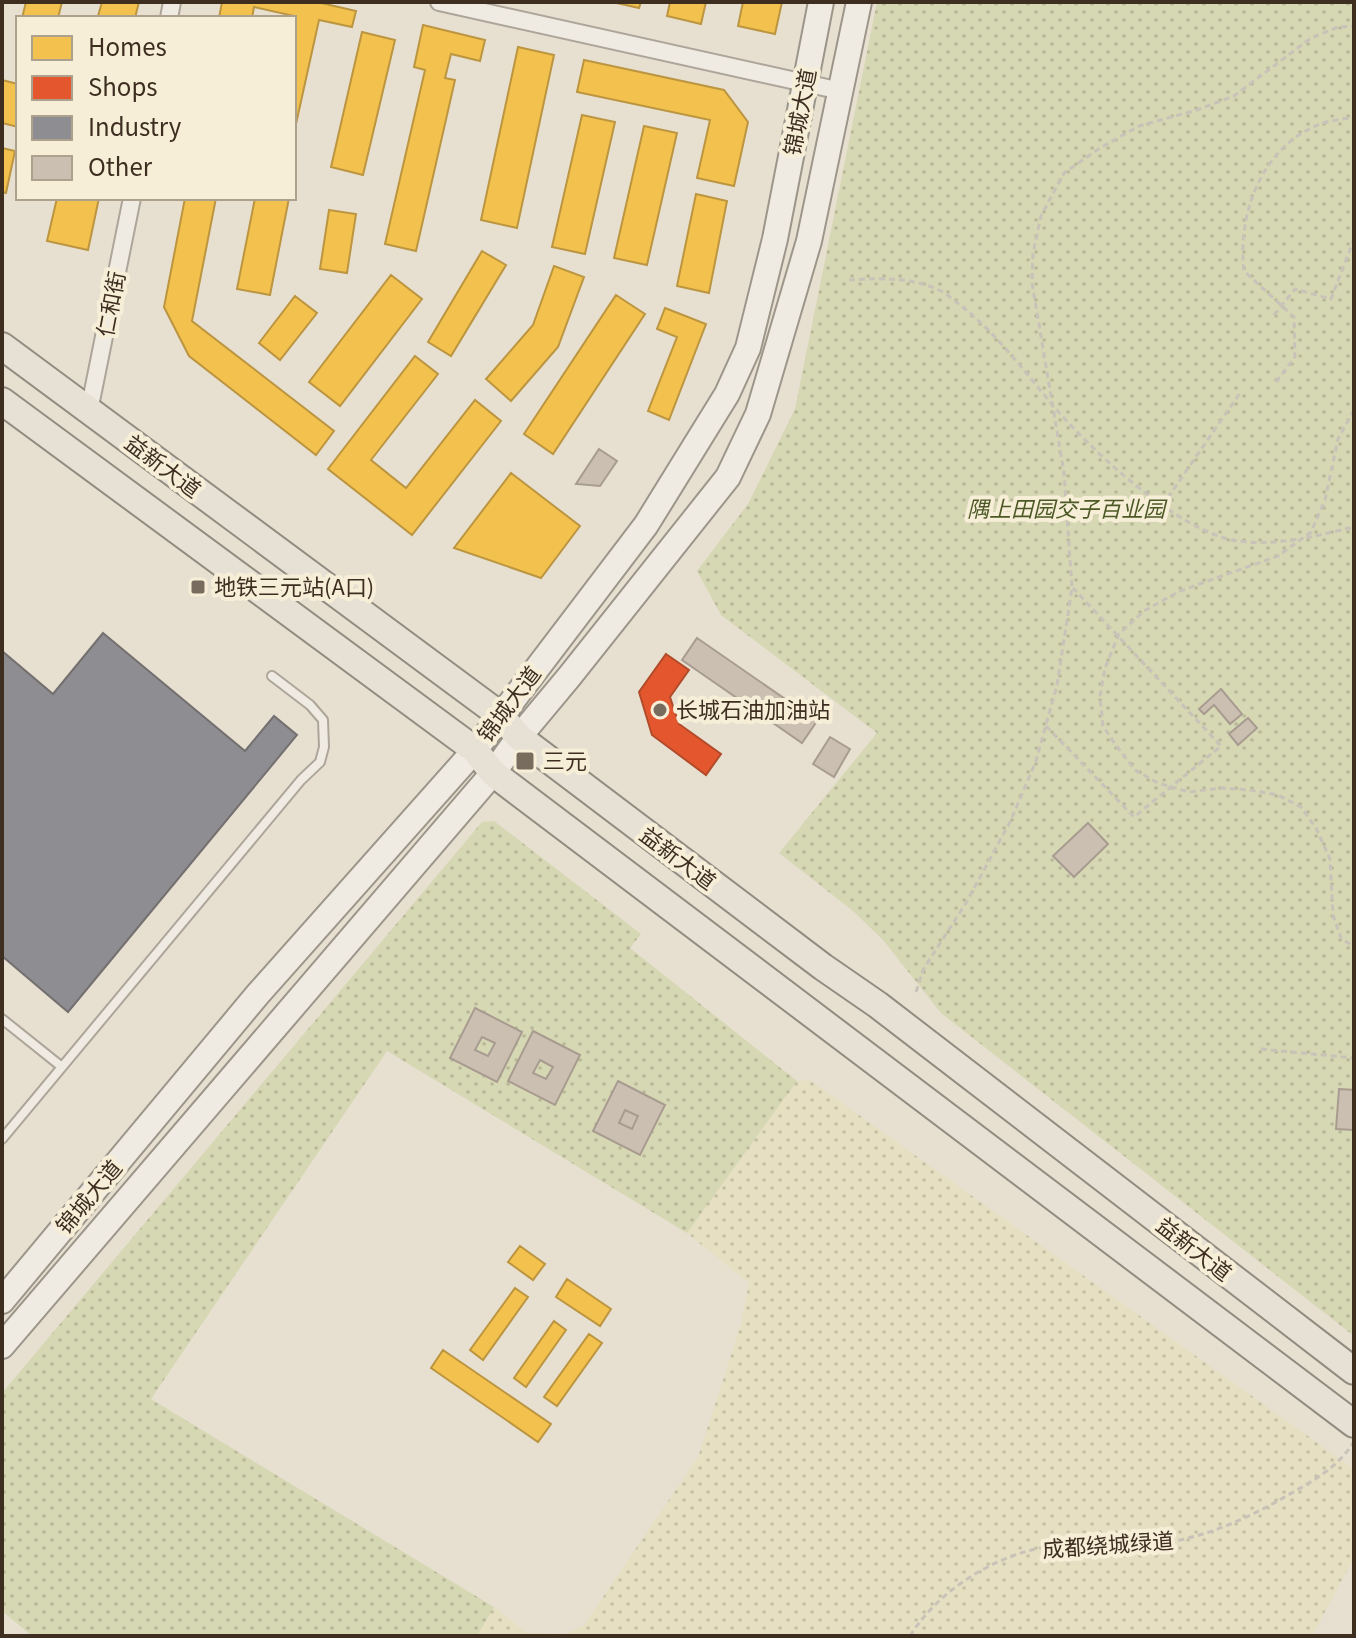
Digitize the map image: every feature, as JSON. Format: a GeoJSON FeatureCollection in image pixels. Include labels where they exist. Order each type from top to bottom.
{"type":"FeatureCollection","features":[{"type":"Feature","properties":{"kind":"main road","name":"锦城大道"},"geometry":{"type":"LineString","coordinates":[[2,1301],[258,994],[475,750],[646,525],[727,394],[748,348],[775,239],[821,2]]}},
{"type":"Feature","properties":{"kind":"main road","name":"锦城大道"},"geometry":{"type":"LineString","coordinates":[[2,1346],[493,773],[728,477],[758,414],[805,255],[859,2]]}},
{"type":"Feature","properties":{"kind":"main road","name":"益新大道"},"geometry":{"type":"LineString","coordinates":[[2,346],[500,715],[519,737],[823,967],[878,1005],[1354,1371]]}},
{"type":"Feature","properties":{"kind":"main road","name":"益新大道"},"geometry":{"type":"LineString","coordinates":[[2,401],[475,750],[493,773],[1354,1424]]}},
{"type":"Feature","properties":{"kind":"street"},"geometry":{"type":"LineString","coordinates":[[439,2],[841,91]]}},
{"type":"Feature","properties":{"kind":"street","name":"仁和街"},"geometry":{"type":"LineString","coordinates":[[89,411],[132,200]]}},
{"type":"Feature","properties":{"kind":"lane"},"geometry":{"type":"LineString","coordinates":[[2,1139],[301,780],[320,762],[324,747],[323,720],[310,705],[272,676]]}},
{"type":"Feature","properties":{"kind":"lane"},"geometry":{"type":"LineString","coordinates":[[2,1019],[62,1067]]}},
{"type":"Feature","properties":{"kind":"path"},"geometry":{"type":"LineString","coordinates":[[916,992],[923,970],[966,903],[1010,822],[1036,761],[1057,685],[1072,588],[1064,473],[1032,283],[1033,253],[1041,216],[1064,173],[1100,148],[1139,126],[1234,96],[1311,38],[1338,27],[1354,26]]}},
{"type":"Feature","properties":{"kind":"path"},"geometry":{"type":"LineString","coordinates":[[1276,382],[1295,357],[1294,317],[1244,271],[1243,233],[1247,209],[1276,155],[1299,136],[1323,123],[1354,117]]}},
{"type":"Feature","properties":{"kind":"path"},"geometry":{"type":"LineString","coordinates":[[1274,315],[1295,289],[1331,299],[1354,239]]}},
{"type":"Feature","properties":{"kind":"path"},"geometry":{"type":"LineString","coordinates":[[849,280],[904,280],[941,290],[1016,358],[1052,404],[1102,454],[1162,506],[1194,526],[1236,541],[1274,542],[1354,527]]}},
{"type":"Feature","properties":{"kind":"path"},"geometry":{"type":"LineString","coordinates":[[1162,506],[1240,393]]}},
{"type":"Feature","properties":{"kind":"path"},"geometry":{"type":"LineString","coordinates":[[1354,410],[1338,439],[1325,500],[1311,532],[1278,556],[1180,591],[1144,611],[1118,636],[1105,668],[1100,696],[1103,726],[1135,770],[1158,783],[1189,792],[1221,788],[1249,790],[1278,795],[1301,807],[1316,828],[1330,859],[1333,915],[1341,938],[1354,947]]}},
{"type":"Feature","properties":{"kind":"path"},"geometry":{"type":"LineString","coordinates":[[1046,726],[1134,817],[1221,746],[1072,588]]}},
{"type":"Feature","properties":{"kind":"path"},"geometry":{"type":"LineString","coordinates":[[1261,1049],[1354,1058]]}},
{"type":"Feature","properties":{"kind":"path","name":"成都绕城绿道"},"geometry":{"type":"LineString","coordinates":[[910,1636],[944,1599],[972,1575],[1000,1560],[1026,1551],[1071,1544],[1145,1546],[1171,1542],[1248,1519],[1342,1461],[1354,1442]]}},
{"type":"Feature","properties":{"kind":"shaded area"},"geometry":{"type":"Polygon","coordinates":[[[810,1080],[1354,1469],[1354,1558],[1312,1636],[477,1636],[494,1607],[527,1633],[566,1634],[584,1625],[698,1457],[741,1324],[749,1283],[687,1233],[797,1081],[810,1080]]]}},
{"type":"Feature","properties":{"kind":"green space","name":"隅上田园交子百业园"},"geometry":{"type":"Polygon","coordinates":[[[877,2],[1354,2],[1354,1336],[941,1013],[883,940],[853,911],[779,853],[877,733],[721,615],[697,571],[748,504],[795,409],[877,2]]]}},
{"type":"Feature","properties":{"kind":"green space"},"geometry":{"type":"Polygon","coordinates":[[[494,821],[641,934],[630,948],[797,1081],[687,1233],[387,1051],[151,1399],[494,1607],[477,1636],[32,1636],[2,1611],[2,1393],[482,822],[494,821]]]}},
{"type":"Feature","properties":{"kind":"building: Homes"},"geometry":{"type":"Polygon","coordinates":[[[26,2],[62,2],[58,16],[22,16],[26,2]]]}},
{"type":"Feature","properties":{"kind":"building: Homes"},"geometry":{"type":"Polygon","coordinates":[[[102,2],[139,2],[136,16],[98,16],[102,2]]]}},
{"type":"Feature","properties":{"kind":"building: Homes"},"geometry":{"type":"Polygon","coordinates":[[[222,2],[317,2],[356,11],[352,27],[319,20],[296,124],[296,16],[254,7],[252,16],[219,16],[222,2]]]}},
{"type":"Feature","properties":{"kind":"building: Homes"},"geometry":{"type":"Polygon","coordinates":[[[612,2],[641,2],[639,8],[612,2]]]}},
{"type":"Feature","properties":{"kind":"building: Homes"},"geometry":{"type":"Polygon","coordinates":[[[670,2],[706,2],[701,24],[667,16],[670,2]]]}},
{"type":"Feature","properties":{"kind":"building: Homes"},"geometry":{"type":"Polygon","coordinates":[[[743,2],[782,2],[775,34],[738,26],[743,2]]]}},
{"type":"Feature","properties":{"kind":"building: Homes"},"geometry":{"type":"Polygon","coordinates":[[[423,25],[485,40],[480,61],[451,54],[445,78],[455,80],[416,251],[385,244],[425,70],[414,67],[423,25]]]}},
{"type":"Feature","properties":{"kind":"building: Homes"},"geometry":{"type":"Polygon","coordinates":[[[362,32],[395,40],[363,175],[331,167],[362,32]]]}},
{"type":"Feature","properties":{"kind":"building: Homes"},"geometry":{"type":"Polygon","coordinates":[[[518,47],[554,55],[517,228],[481,220],[518,47]]]}},
{"type":"Feature","properties":{"kind":"building: Homes"},"geometry":{"type":"Polygon","coordinates":[[[584,60],[724,90],[748,122],[734,186],[697,178],[710,120],[577,92],[584,60]]]}},
{"type":"Feature","properties":{"kind":"building: Homes"},"geometry":{"type":"Polygon","coordinates":[[[2,80],[16,84],[16,126],[2,123],[2,80]]]}},
{"type":"Feature","properties":{"kind":"building: Homes"},"geometry":{"type":"Polygon","coordinates":[[[582,115],[615,122],[585,254],[552,247],[582,115]]]}},
{"type":"Feature","properties":{"kind":"building: Homes"},"geometry":{"type":"Polygon","coordinates":[[[644,126],[677,133],[647,265],[614,258],[644,126]]]}},
{"type":"Feature","properties":{"kind":"building: Homes"},"geometry":{"type":"Polygon","coordinates":[[[2,148],[15,151],[6,193],[2,192],[2,148]]]}},
{"type":"Feature","properties":{"kind":"building: Homes"},"geometry":{"type":"Polygon","coordinates":[[[696,194],[727,201],[709,293],[677,286],[696,194]]]}},
{"type":"Feature","properties":{"kind":"building: Homes"},"geometry":{"type":"Polygon","coordinates":[[[57,200],[99,200],[88,250],[47,241],[57,200]]]}},
{"type":"Feature","properties":{"kind":"building: Homes"},"geometry":{"type":"Polygon","coordinates":[[[185,200],[216,200],[192,321],[334,431],[316,455],[189,356],[164,307],[185,200]]]}},
{"type":"Feature","properties":{"kind":"building: Homes"},"geometry":{"type":"Polygon","coordinates":[[[255,200],[289,200],[270,295],[237,289],[255,200]]]}},
{"type":"Feature","properties":{"kind":"building: Homes"},"geometry":{"type":"Polygon","coordinates":[[[329,210],[356,214],[347,273],[320,269],[329,210]]]}},
{"type":"Feature","properties":{"kind":"building: Homes"},"geometry":{"type":"Polygon","coordinates":[[[482,251],[506,265],[451,356],[428,342],[482,251]]]}},
{"type":"Feature","properties":{"kind":"building: Homes"},"geometry":{"type":"Polygon","coordinates":[[[554,266],[584,277],[558,347],[511,401],[486,379],[533,325],[554,266]]]}},
{"type":"Feature","properties":{"kind":"building: Homes"},"geometry":{"type":"Polygon","coordinates":[[[391,275],[422,299],[340,406],[309,382],[391,275]]]}},
{"type":"Feature","properties":{"kind":"building: Homes"},"geometry":{"type":"Polygon","coordinates":[[[616,295],[645,314],[553,454],[524,434],[616,295]]]}},
{"type":"Feature","properties":{"kind":"building: Homes"},"geometry":{"type":"Polygon","coordinates":[[[295,296],[317,313],[280,360],[259,343],[295,296]]]}},
{"type":"Feature","properties":{"kind":"building: Homes"},"geometry":{"type":"Polygon","coordinates":[[[665,308],[706,324],[669,420],[648,411],[677,337],[657,329],[665,308]]]}},
{"type":"Feature","properties":{"kind":"building: Homes"},"geometry":{"type":"Polygon","coordinates":[[[415,356],[438,374],[371,460],[406,488],[475,400],[501,421],[412,535],[328,469],[415,356]]]}},
{"type":"Feature","properties":{"kind":"building: Homes"},"geometry":{"type":"Polygon","coordinates":[[[511,473],[580,526],[541,578],[454,548],[511,473]]]}},
{"type":"Feature","properties":{"kind":"building: Homes"},"geometry":{"type":"Polygon","coordinates":[[[520,1246],[545,1264],[533,1280],[508,1262],[520,1246]]]}},
{"type":"Feature","properties":{"kind":"building: Homes"},"geometry":{"type":"Polygon","coordinates":[[[567,1279],[611,1309],[600,1326],[556,1297],[567,1279]]]}},
{"type":"Feature","properties":{"kind":"building: Homes"},"geometry":{"type":"Polygon","coordinates":[[[515,1288],[528,1297],[483,1360],[470,1350],[515,1288]]]}},
{"type":"Feature","properties":{"kind":"building: Homes"},"geometry":{"type":"Polygon","coordinates":[[[554,1321],[566,1330],[526,1387],[514,1378],[554,1321]]]}},
{"type":"Feature","properties":{"kind":"building: Homes"},"geometry":{"type":"Polygon","coordinates":[[[589,1334],[602,1343],[557,1406],[544,1397],[589,1334]]]}},
{"type":"Feature","properties":{"kind":"building: Homes"},"geometry":{"type":"Polygon","coordinates":[[[443,1350],[551,1424],[538,1442],[431,1368],[443,1350]]]}},
{"type":"Feature","properties":{"kind":"building: Shops","name":"长城石油加油站"},"geometry":{"type":"Polygon","coordinates":[[[666,654],[689,670],[670,697],[679,724],[721,754],[706,775],[652,735],[639,692],[666,654]]]}},
{"type":"Feature","properties":{"kind":"building: Industry"},"geometry":{"type":"Polygon","coordinates":[[[103,633],[245,751],[274,716],[297,735],[68,1012],[2,956],[2,651],[53,694],[103,633]]]}},
{"type":"Feature","properties":{"kind":"building: Other"},"geometry":{"type":"Polygon","coordinates":[[[599,449],[617,461],[600,486],[576,484],[599,449]]]}},
{"type":"Feature","properties":{"kind":"building: Other"},"geometry":{"type":"Polygon","coordinates":[[[697,638],[817,721],[802,743],[682,660],[697,638]]]}},
{"type":"Feature","properties":{"kind":"building: Other"},"geometry":{"type":"Polygon","coordinates":[[[1221,689],[1242,714],[1230,724],[1214,705],[1204,714],[1199,709],[1221,689]]]}},
{"type":"Feature","properties":{"kind":"building: Other"},"geometry":{"type":"Polygon","coordinates":[[[1248,718],[1257,728],[1238,745],[1229,734],[1248,718]]]}},
{"type":"Feature","properties":{"kind":"building: Other"},"geometry":{"type":"Polygon","coordinates":[[[830,737],[850,749],[834,777],[813,764],[830,737]]]}},
{"type":"Feature","properties":{"kind":"building: Other"},"geometry":{"type":"Polygon","coordinates":[[[1088,823],[1108,844],[1074,877],[1053,856],[1088,823]]]}},
{"type":"Feature","properties":{"kind":"building: Other"},"geometry":{"type":"Polygon","coordinates":[[[475,1008],[522,1032],[497,1082],[450,1058],[475,1008]],[[482,1037],[475,1050],[488,1056],[495,1043],[482,1037]]]}},
{"type":"Feature","properties":{"kind":"building: Other"},"geometry":{"type":"Polygon","coordinates":[[[533,1031],[580,1055],[555,1105],[508,1081],[533,1031]],[[540,1060],[533,1073],[546,1079],[553,1067],[540,1060]]]}},
{"type":"Feature","properties":{"kind":"building: Other"},"geometry":{"type":"Polygon","coordinates":[[[618,1081],[665,1105],[640,1155],[593,1131],[618,1081]],[[625,1110],[619,1123],[632,1129],[638,1116],[625,1110]]]}},
{"type":"Feature","properties":{"kind":"building: Other"},"geometry":{"type":"Polygon","coordinates":[[[1339,1089],[1354,1090],[1354,1130],[1336,1129],[1339,1089]]]}},
{"type":"Feature","properties":{"kind":"building: Other"},"geometry":{"type":"Polygon","coordinates":[[[625,1110],[638,1116],[632,1129],[619,1123],[625,1110]]]}},
{"type":"Feature","properties":{"kind":"place","name":"地铁三元站(A口)"},"geometry":{"type":"Point","coordinates":[198,587]}},
{"type":"Feature","properties":{"kind":"place","name":"长城石油加油站"},"geometry":{"type":"Point","coordinates":[660,710]}},
{"type":"Feature","properties":{"kind":"place","name":"三元"},"geometry":{"type":"Point","coordinates":[525,761]}}]}
